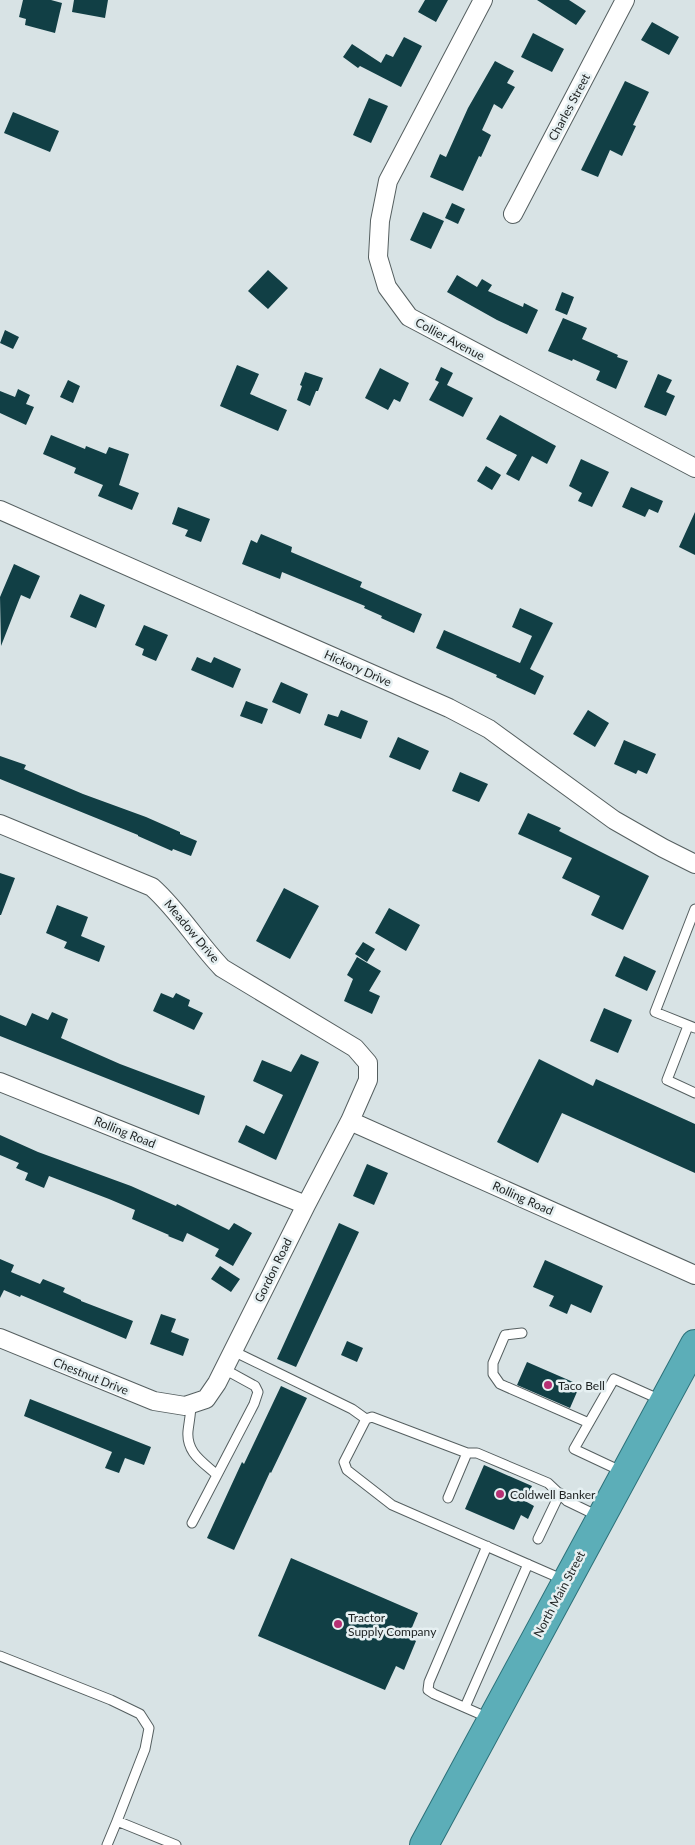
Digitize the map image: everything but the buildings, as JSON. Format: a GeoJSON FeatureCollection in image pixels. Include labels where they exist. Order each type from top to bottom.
{"type":"FeatureCollection","features":[{"type":"Feature","properties":{"kind":"highway","name":"North Main Street"},"geometry":{"type":"LineString","coordinates":[[424,1845],[664,1401],[693,1353]]}},
{"type":"Feature","properties":{"kind":"street","name":"Collier Avenue"},"geometry":{"type":"LineString","coordinates":[[483,0],[388,181],[380,222],[378,257],[388,287],[408,317],[695,468]]}},
{"type":"Feature","properties":{"kind":"street","name":"Charles Street"},"geometry":{"type":"LineString","coordinates":[[513,214],[625,0]]}},
{"type":"Feature","properties":{"kind":"street","name":"Hickory Drive"},"geometry":{"type":"LineString","coordinates":[[0,510],[449,708],[490,730],[614,820],[662,848],[695,864]]}},
{"type":"Feature","properties":{"kind":"street","name":"Meadow Drive"},"geometry":{"type":"LineString","coordinates":[[0,824],[152,887],[168,902],[222,968],[355,1048],[368,1063],[368,1080],[350,1121]]}},
{"type":"Feature","properties":{"kind":"street","name":"Rolling Road"},"geometry":{"type":"LineString","coordinates":[[0,1082],[306,1205]]}},
{"type":"Feature","properties":{"kind":"street","name":"Gordon Road"},"geometry":{"type":"LineString","coordinates":[[188,1405],[206,1399],[217,1383],[350,1121]]}},
{"type":"Feature","properties":{"kind":"street","name":"Rolling Road"},"geometry":{"type":"LineString","coordinates":[[350,1121],[695,1275]]}},
{"type":"Feature","properties":{"kind":"street","name":"Chestnut Drive"},"geometry":{"type":"LineString","coordinates":[[0,1338],[154,1401],[188,1405]]}},
{"type":"Feature","properties":{"kind":"lane"},"geometry":{"type":"LineString","coordinates":[[695,909],[655,1012],[692,1027],[667,1080],[695,1093]]}},
{"type":"Feature","properties":{"kind":"lane"},"geometry":{"type":"LineString","coordinates":[[522,1333],[505,1336],[493,1363],[493,1374],[500,1384],[589,1423]]}},
{"type":"Feature","properties":{"kind":"lane"},"geometry":{"type":"LineString","coordinates":[[233,1351],[352,1408],[366,1419]]}},
{"type":"Feature","properties":{"kind":"lane"},"geometry":{"type":"LineString","coordinates":[[192,1522],[254,1404],[258,1392],[255,1386],[224,1369]]}},
{"type":"Feature","properties":{"kind":"lane"},"geometry":{"type":"LineString","coordinates":[[625,1473],[574,1449],[614,1379],[664,1401]]}},
{"type":"Feature","properties":{"kind":"lane"},"geometry":{"type":"LineString","coordinates":[[188,1405],[191,1415],[188,1432],[191,1450],[217,1474]]}},
{"type":"Feature","properties":{"kind":"lane"},"geometry":{"type":"LineString","coordinates":[[567,1581],[392,1505],[347,1470],[344,1462],[366,1419],[372,1417],[467,1453],[477,1453],[548,1483],[567,1501],[601,1518]]}},
{"type":"Feature","properties":{"kind":"lane"},"geometry":{"type":"LineString","coordinates":[[448,1498],[467,1453]]}},
{"type":"Feature","properties":{"kind":"lane"},"geometry":{"type":"LineString","coordinates":[[538,1539],[560,1493]]}},
{"type":"Feature","properties":{"kind":"lane"},"geometry":{"type":"LineString","coordinates":[[487,1546],[429,1682],[428,1690],[492,1719]]}},
{"type":"Feature","properties":{"kind":"lane"},"geometry":{"type":"LineString","coordinates":[[465,1707],[528,1564]]}},
{"type":"Feature","properties":{"kind":"lane"},"geometry":{"type":"LineString","coordinates":[[0,1656],[111,1700],[140,1714],[149,1728],[144,1749],[107,1845]]}},
{"type":"Feature","properties":{"kind":"lane"},"geometry":{"type":"LineString","coordinates":[[117,1821],[176,1845]]}},
{"type":"Feature","properties":{"kind":"place","name":"Taco Bell"},"geometry":{"type":"Point","coordinates":[548,1385]}},
{"type":"Feature","properties":{"kind":"place","name":"Coldwell Banker"},"geometry":{"type":"Point","coordinates":[500,1494]}},
{"type":"Feature","properties":{"kind":"place","name":"Tractor Supply Company"},"geometry":{"type":"Point","coordinates":[338,1624]}}]}
